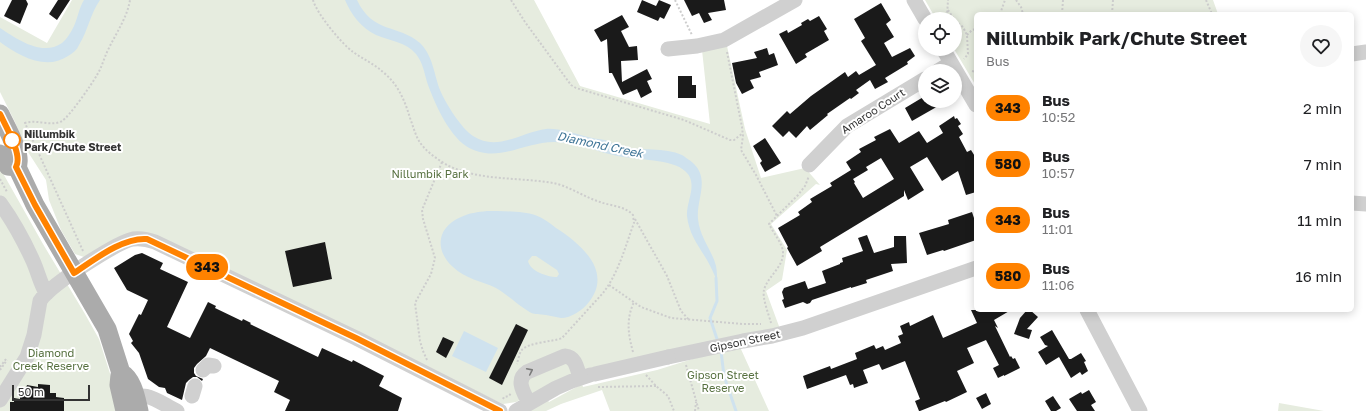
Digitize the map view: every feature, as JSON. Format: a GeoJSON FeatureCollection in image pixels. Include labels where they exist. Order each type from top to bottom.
{"type":"FeatureCollection","features":[{"type":"Feature","properties":{"kind":"main road"},"geometry":{"type":"LineString","coordinates":[[0,114],[18,154],[18,164],[16,167],[35,205],[107,329],[121,373],[119,385],[133,408]]}},
{"type":"Feature","properties":{"kind":"main road"},"geometry":{"type":"LineString","coordinates":[[0,154],[8,166],[16,167]]}},
{"type":"Feature","properties":{"kind":"street"},"geometry":{"type":"LineString","coordinates":[[668,49],[708,44],[724,40],[795,0]]}},
{"type":"Feature","properties":{"kind":"street"},"geometry":{"type":"LineString","coordinates":[[914,0],[921,12]]}},
{"type":"Feature","properties":{"kind":"street"},"geometry":{"type":"LineString","coordinates":[[1354,54],[1366,52]]}},
{"type":"Feature","properties":{"kind":"street"},"geometry":{"type":"LineString","coordinates":[[952,56],[958,61],[974,100]]}},
{"type":"Feature","properties":{"kind":"street"},"geometry":{"type":"LineString","coordinates":[[952,64],[958,61]]}},
{"type":"Feature","properties":{"kind":"street","name":"Amaroo Court"},"geometry":{"type":"LineString","coordinates":[[810,166],[847,126],[918,83]]}},
{"type":"Feature","properties":{"kind":"street"},"geometry":{"type":"LineString","coordinates":[[1354,202],[1366,204]]}},
{"type":"Feature","properties":{"kind":"street"},"geometry":{"type":"LineString","coordinates":[[0,203],[22,239],[46,293]]}},
{"type":"Feature","properties":{"kind":"street"},"geometry":{"type":"LineString","coordinates":[[0,400],[27,357],[34,335],[40,301],[46,293],[74,273],[127,241],[140,238],[147,239],[349,335],[500,411]]}},
{"type":"Feature","properties":{"kind":"street","name":"Gipson Street"},"geometry":{"type":"LineString","coordinates":[[516,411],[556,388],[580,378],[594,381],[668,357],[743,340],[773,329],[834,317],[974,269]]}},
{"type":"Feature","properties":{"kind":"street"},"geometry":{"type":"LineString","coordinates":[[1087,312],[1140,411]]}},
{"type":"Feature","properties":{"kind":"street"},"geometry":{"type":"LineString","coordinates":[[529,403],[521,384],[522,376],[527,372],[566,356],[572,358],[574,361],[580,378]]}},
{"type":"Feature","properties":{"kind":"street"},"geometry":{"type":"LineString","coordinates":[[133,408],[151,397],[172,409]]}},
{"type":"Feature","properties":{"kind":"path"},"geometry":{"type":"LineString","coordinates":[[82,248],[25,123],[55,123],[62,121],[66,117],[99,72],[104,58],[125,17],[130,0]]}},
{"type":"Feature","properties":{"kind":"path"},"geometry":{"type":"LineString","coordinates":[[313,0],[315,8],[326,23],[351,51],[383,72],[395,85],[405,101],[418,140],[430,153],[442,162],[471,174],[546,182],[562,186],[598,202],[625,209],[631,213],[667,276],[681,311],[689,320]]}},
{"type":"Feature","properties":{"kind":"path"},"geometry":{"type":"LineString","coordinates":[[511,0],[571,85],[576,88],[684,120],[730,140],[737,138],[743,133]]}},
{"type":"Feature","properties":{"kind":"path"},"geometry":{"type":"LineString","coordinates":[[675,0],[691,34]]}},
{"type":"Feature","properties":{"kind":"path"},"geometry":{"type":"LineString","coordinates":[[948,0],[948,10]]}},
{"type":"Feature","properties":{"kind":"path"},"geometry":{"type":"LineString","coordinates":[[1001,12],[1005,0]]}},
{"type":"Feature","properties":{"kind":"path"},"geometry":{"type":"LineString","coordinates":[[1016,0],[1022,12]]}},
{"type":"Feature","properties":{"kind":"path"},"geometry":{"type":"LineString","coordinates":[[1062,12],[1063,0]]}},
{"type":"Feature","properties":{"kind":"path"},"geometry":{"type":"LineString","coordinates":[[1112,12],[1113,0]]}},
{"type":"Feature","properties":{"kind":"path"},"geometry":{"type":"LineString","coordinates":[[1206,0],[1211,12]]}},
{"type":"Feature","properties":{"kind":"path"},"geometry":{"type":"LineString","coordinates":[[958,61],[968,54],[966,35],[962,26]]}},
{"type":"Feature","properties":{"kind":"path"},"geometry":{"type":"LineString","coordinates":[[966,35],[974,30]]}},
{"type":"Feature","properties":{"kind":"path"},"geometry":{"type":"LineString","coordinates":[[727,51],[743,133],[741,150],[777,216]]}},
{"type":"Feature","properties":{"kind":"path"},"geometry":{"type":"LineString","coordinates":[[438,379],[423,351],[415,304],[429,279],[435,262],[435,254],[423,219],[422,210],[442,162]]}},
{"type":"Feature","properties":{"kind":"path"},"geometry":{"type":"LineString","coordinates":[[773,329],[764,292],[766,285],[778,267],[783,255],[780,244],[769,224],[798,196],[805,186],[810,166]]}},
{"type":"Feature","properties":{"kind":"path"},"geometry":{"type":"LineString","coordinates":[[558,339],[564,335],[609,285],[618,266],[634,223],[634,218]]}},
{"type":"Feature","properties":{"kind":"path"},"geometry":{"type":"LineString","coordinates":[[609,285],[634,302],[663,316],[696,321],[757,324],[773,329]]}},
{"type":"Feature","properties":{"kind":"path"},"geometry":{"type":"LineString","coordinates":[[634,302],[628,319],[628,328],[634,353]]}},
{"type":"Feature","properties":{"kind":"path"},"geometry":{"type":"LineString","coordinates":[[683,354],[699,411]]}},
{"type":"Feature","properties":{"kind":"path"},"geometry":{"type":"LineString","coordinates":[[0,367],[6,359],[7,360],[0,370]]}},
{"type":"Feature","properties":{"kind":"path"},"geometry":{"type":"LineString","coordinates":[[644,373],[668,396],[674,411]]}},
{"type":"Feature","properties":{"kind":"path"},"geometry":{"type":"LineString","coordinates":[[594,381],[623,386],[656,386]]}},
{"type":"Feature","properties":{"kind":"path"},"geometry":{"type":"LineString","coordinates":[[696,401],[696,411]]}},
{"type":"Feature","properties":{"kind":"green space","name":"Nillumbik Park"},"geometry":{"type":"Polygon","coordinates":[[[72,0],[534,0],[580,86],[710,124],[702,50],[727,46],[745,129],[761,178],[805,168],[820,185],[816,184],[771,224],[787,250],[782,280],[766,291],[780,329],[568,376],[516,402],[503,404],[153,235],[84,257],[75,254],[61,230],[49,200],[46,180],[28,152],[0,92],[0,17],[47,43],[72,0]]]}},
{"type":"Feature","properties":{"kind":"green space"},"geometry":{"type":"Polygon","coordinates":[[[925,0],[1213,0],[1217,12],[974,12],[974,83],[958,56],[962,56],[962,12],[932,12],[925,0]]]}},
{"type":"Feature","properties":{"kind":"green space","name":"Diamond Creek Reserve"},"geometry":{"type":"Polygon","coordinates":[[[0,168],[99,339],[122,411],[0,411],[0,168]]]}},
{"type":"Feature","properties":{"kind":"green space","name":"Gipson Street Reserve"},"geometry":{"type":"Polygon","coordinates":[[[740,347],[769,411],[610,411],[602,390],[561,404],[546,411],[529,411],[547,399],[549,402],[582,384],[583,387],[657,370],[699,357],[740,347]]]}},
{"type":"Feature","properties":{"kind":"green space"},"geometry":{"type":"Polygon","coordinates":[[[1279,403],[1324,411],[1278,411],[1279,403]]]}},
{"type":"Feature","properties":{"kind":"water"},"geometry":{"type":"Polygon","coordinates":[[[84,0],[100,0],[85,34],[75,51],[60,60],[42,62],[33,60],[24,57],[0,42],[0,28],[30,45],[38,47],[54,47],[62,43],[74,26],[84,0]]]}},
{"type":"Feature","properties":{"kind":"water"},"geometry":{"type":"Polygon","coordinates":[[[345,0],[357,0],[363,11],[378,24],[412,37],[420,43],[428,54],[440,90],[446,102],[459,122],[473,136],[491,142],[500,142],[537,131],[555,129],[605,140],[622,147],[668,151],[682,155],[690,160],[699,170],[701,177],[702,183],[698,212],[699,226],[716,266],[717,281],[710,265],[694,239],[688,222],[687,210],[692,187],[689,176],[685,171],[672,164],[618,156],[579,145],[562,142],[531,145],[499,153],[477,151],[466,146],[453,134],[442,117],[430,90],[422,64],[416,54],[403,44],[376,35],[366,29],[353,15],[345,0]]]}},
{"type":"Feature","properties":{"kind":"water"},"geometry":{"type":"Polygon","coordinates":[[[484,211],[525,213],[535,215],[549,222],[575,242],[591,259],[596,269],[597,280],[595,291],[589,302],[580,311],[565,318],[532,313],[496,288],[468,277],[453,267],[443,253],[441,239],[443,233],[453,221],[470,214],[484,211]],[[532,256],[528,261],[532,268],[544,275],[557,277],[559,274],[557,270],[536,256],[532,256]]]}},
{"type":"Feature","properties":{"kind":"water"},"geometry":{"type":"Polygon","coordinates":[[[464,331],[498,348],[486,372],[452,356],[464,331]]]}},
{"type":"Feature","properties":{"kind":"building"},"geometry":{"type":"Polygon","coordinates":[[[12,0],[26,0],[28,4],[20,24],[4,16],[12,0]]]}},
{"type":"Feature","properties":{"kind":"building"},"geometry":{"type":"Polygon","coordinates":[[[58,0],[70,0],[57,20],[49,14],[58,0]]]}},
{"type":"Feature","properties":{"kind":"building"},"geometry":{"type":"Polygon","coordinates":[[[642,0],[656,6],[659,0],[671,5],[664,19],[660,17],[658,21],[637,12],[642,0]]]}},
{"type":"Feature","properties":{"kind":"building"},"geometry":{"type":"Polygon","coordinates":[[[684,0],[724,0],[726,10],[708,13],[712,20],[704,23],[699,13],[692,16],[684,0]]]}},
{"type":"Feature","properties":{"kind":"building"},"geometry":{"type":"Polygon","coordinates":[[[881,3],[891,20],[886,24],[894,37],[884,43],[892,57],[910,48],[915,56],[907,62],[908,64],[885,78],[888,82],[875,89],[870,80],[856,90],[859,93],[827,114],[828,115],[810,130],[807,126],[796,138],[789,131],[783,137],[772,126],[787,111],[790,114],[811,96],[845,72],[848,77],[856,71],[859,75],[876,65],[861,41],[865,38],[854,19],[881,3]]]}},
{"type":"Feature","properties":{"kind":"building"},"geometry":{"type":"Polygon","coordinates":[[[622,15],[629,27],[621,31],[629,47],[637,46],[638,60],[621,61],[622,82],[647,69],[652,79],[647,81],[652,92],[641,98],[637,89],[623,95],[612,73],[609,73],[607,39],[601,42],[594,30],[622,15]]]}},
{"type":"Feature","properties":{"kind":"building"},"geometry":{"type":"Polygon","coordinates":[[[819,16],[827,29],[824,31],[829,40],[805,54],[807,57],[796,64],[779,34],[787,30],[788,33],[802,25],[801,23],[808,19],[810,21],[819,16]]]}},
{"type":"Feature","properties":{"kind":"building"},"geometry":{"type":"Polygon","coordinates":[[[767,48],[769,55],[774,53],[778,65],[759,72],[761,77],[750,80],[754,88],[742,94],[736,83],[732,63],[757,58],[754,52],[767,48]]]}},
{"type":"Feature","properties":{"kind":"building"},"geometry":{"type":"Polygon","coordinates":[[[678,76],[692,76],[692,85],[696,85],[696,98],[678,98],[678,76]]]}},
{"type":"Feature","properties":{"kind":"building"},"geometry":{"type":"Polygon","coordinates":[[[918,100],[918,108],[935,108],[912,121],[905,108],[918,100]]]}},
{"type":"Feature","properties":{"kind":"building"},"geometry":{"type":"Polygon","coordinates":[[[954,116],[955,119],[957,118],[961,124],[958,126],[963,134],[959,137],[967,152],[971,150],[974,155],[974,193],[966,195],[958,171],[942,181],[927,157],[910,167],[924,190],[908,200],[904,190],[904,196],[820,247],[822,251],[797,266],[778,228],[800,215],[798,212],[812,202],[810,199],[832,186],[830,183],[851,170],[846,162],[861,152],[859,149],[876,140],[874,137],[890,129],[899,143],[919,131],[927,143],[943,133],[939,126],[954,116]],[[881,158],[866,167],[868,170],[853,179],[863,198],[894,179],[881,158]]]}},
{"type":"Feature","properties":{"kind":"building"},"geometry":{"type":"Polygon","coordinates":[[[765,138],[781,163],[765,172],[760,163],[762,161],[753,146],[765,138]]]}},
{"type":"Feature","properties":{"kind":"building"},"geometry":{"type":"Polygon","coordinates":[[[972,212],[974,218],[974,241],[927,255],[919,233],[949,224],[948,220],[972,212]]]}},
{"type":"Feature","properties":{"kind":"building"},"geometry":{"type":"Polygon","coordinates":[[[867,235],[874,253],[894,247],[894,236],[906,236],[907,263],[891,264],[893,271],[866,280],[867,283],[812,300],[807,304],[803,302],[785,308],[782,300],[784,299],[782,292],[784,288],[805,281],[808,289],[826,283],[822,271],[840,264],[843,262],[842,258],[863,251],[858,238],[867,235]]]}},
{"type":"Feature","properties":{"kind":"building"},"geometry":{"type":"Polygon","coordinates":[[[325,242],[332,279],[293,287],[285,251],[325,242]]]}},
{"type":"Feature","properties":{"kind":"building"},"geometry":{"type":"Polygon","coordinates":[[[142,253],[163,263],[160,269],[188,282],[167,327],[190,338],[208,302],[216,306],[215,308],[242,321],[243,319],[251,323],[250,324],[318,357],[322,348],[352,362],[353,360],[384,376],[379,386],[402,398],[398,411],[285,411],[290,400],[274,392],[279,381],[210,348],[206,356],[194,368],[194,373],[196,376],[203,379],[202,381],[197,377],[193,377],[189,380],[186,383],[182,400],[167,393],[165,388],[159,387],[148,379],[139,353],[131,343],[133,341],[129,334],[139,314],[141,315],[148,300],[127,290],[114,268],[135,255],[142,253]]]}},
{"type":"Feature","properties":{"kind":"building"},"geometry":{"type":"Polygon","coordinates":[[[971,310],[974,310],[974,312],[1008,312],[994,320],[998,328],[995,326],[1010,357],[1011,356],[1013,359],[1015,358],[1020,368],[998,378],[993,368],[999,365],[986,340],[967,348],[974,363],[957,371],[967,392],[946,402],[945,401],[919,411],[915,401],[920,399],[905,361],[882,370],[879,364],[863,370],[868,383],[854,388],[853,384],[850,385],[846,375],[807,389],[803,376],[830,366],[831,369],[857,359],[855,353],[874,345],[876,349],[883,346],[885,350],[901,343],[898,336],[903,334],[900,326],[909,322],[910,326],[933,315],[943,338],[977,323],[971,310]]]}},
{"type":"Feature","properties":{"kind":"building"},"geometry":{"type":"Polygon","coordinates":[[[1025,312],[1032,312],[1038,317],[1027,329],[1032,330],[1029,339],[1014,334],[1020,318],[1025,312]]]}},
{"type":"Feature","properties":{"kind":"building"},"geometry":{"type":"Polygon","coordinates":[[[516,324],[528,330],[502,385],[489,378],[516,324]]]}},
{"type":"Feature","properties":{"kind":"building"},"geometry":{"type":"Polygon","coordinates":[[[1052,330],[1069,359],[1081,353],[1086,361],[1084,362],[1088,371],[1082,375],[1080,372],[1071,378],[1059,357],[1046,365],[1038,352],[1048,346],[1045,345],[1040,337],[1052,330]]]}},
{"type":"Feature","properties":{"kind":"building"},"geometry":{"type":"Polygon","coordinates":[[[443,337],[454,342],[446,358],[436,352],[443,337]]]}},
{"type":"Feature","properties":{"kind":"building"},"geometry":{"type":"Polygon","coordinates":[[[38,384],[50,385],[50,393],[56,393],[56,397],[64,398],[64,411],[10,411],[10,402],[14,402],[14,398],[20,399],[20,387],[26,388],[27,385],[38,387],[38,384]]]}},
{"type":"Feature","properties":{"kind":"building"},"geometry":{"type":"Polygon","coordinates":[[[1089,390],[1096,402],[1091,405],[1095,411],[1077,411],[1069,399],[1081,392],[1082,394],[1089,390]]]}},
{"type":"Feature","properties":{"kind":"building"},"geometry":{"type":"Polygon","coordinates":[[[986,393],[991,404],[982,409],[976,398],[986,393]]]}},
{"type":"Feature","properties":{"kind":"building"},"geometry":{"type":"Polygon","coordinates":[[[1053,396],[1061,408],[1056,411],[1051,411],[1045,401],[1053,396]]]}},
{"type":"Feature","properties":{"kind":"waterway","name":"Diamond Creek"},"geometry":{"type":"LineString","coordinates":[[716,278],[717,301],[710,318],[718,342]]}},
{"type":"Feature","properties":{"kind":"waterway","name":"Diamond Creek"},"geometry":{"type":"LineString","coordinates":[[721,351],[724,376],[736,411]]}},
{"type":"Feature","properties":{"kind":"bus line","name":"343"},"geometry":{"type":"LineString","coordinates":[[0,114],[18,154],[19,159],[16,167],[35,205],[74,273],[127,241],[140,238],[147,239],[356,338],[500,411]]}},
{"type":"Feature","properties":{"kind":"place","name":"Nillumbik Park/Chute Street"},"geometry":{"type":"Point","coordinates":[12,140]}}]}
